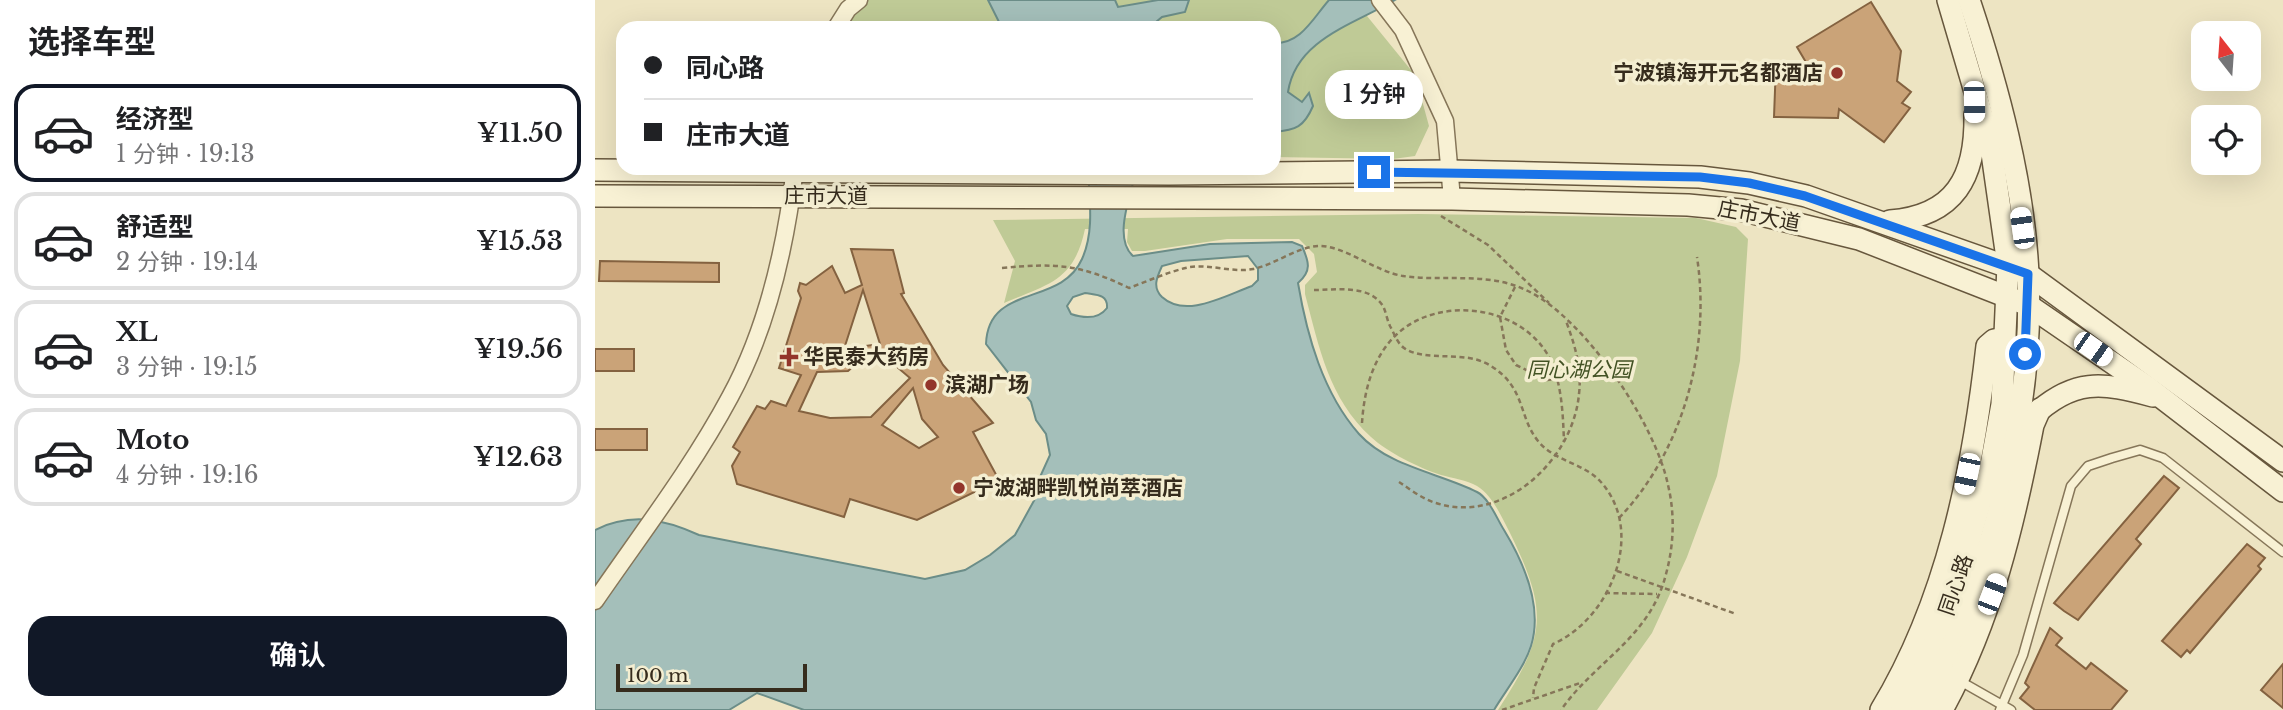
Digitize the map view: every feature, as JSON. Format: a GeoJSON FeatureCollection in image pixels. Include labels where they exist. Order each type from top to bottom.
{"type":"FeatureCollection","features":[{"type":"Feature","properties":{"kind":"main road","name":"同心路"},"geometry":{"type":"LineString","coordinates":[[1902,710],[1925,667],[1955,590],[1991,465],[2002,404],[2008,265],[1991,146],[1948,0]]}},
{"type":"Feature","properties":{"kind":"main road","name":"同心路"},"geometry":{"type":"LineString","coordinates":[[1922,710],[1950,676],[2013,448],[2021,396],[2028,305],[2028,274],[2008,138],[1969,0]]}},
{"type":"Feature","properties":{"kind":"main road"},"geometry":{"type":"LineString","coordinates":[[1881,222],[1912,220],[1942,207],[1965,181],[1975,142],[1974,82]]}},
{"type":"Feature","properties":{"kind":"main road","name":"庄市大道"},"geometry":{"type":"LineString","coordinates":[[595,170],[616,170]]}},
{"type":"Feature","properties":{"kind":"main road","name":"庄市大道"},"geometry":{"type":"LineString","coordinates":[[1281,173],[1451,171],[1700,177],[1749,183],[1805,196],[2028,274],[2283,461]]}},
{"type":"Feature","properties":{"kind":"main road","name":"庄市大道"},"geometry":{"type":"LineString","coordinates":[[595,196],[1420,199],[1688,205],[1741,210],[1859,239],[2028,305],[2164,399],[2283,491]]}},
{"type":"Feature","properties":{"kind":"main road"},"geometry":{"type":"LineString","coordinates":[[1881,710],[1925,621],[1957,519],[1972,452],[1987,346],[1994,340],[2005,338]]}},
{"type":"Feature","properties":{"kind":"main road"},"geometry":{"type":"LineString","coordinates":[[2013,448],[2026,422],[2040,409],[2061,394],[2080,387],[2107,384],[2164,399]]}},
{"type":"Feature","properties":{"kind":"main road"},"geometry":{"type":"LineString","coordinates":[[1942,710],[1950,676],[1999,577],[2033,425],[2040,409]]}},
{"type":"Feature","properties":{"kind":"street"},"geometry":{"type":"LineString","coordinates":[[840,21],[848,9],[859,0]]}},
{"type":"Feature","properties":{"kind":"street"},"geometry":{"type":"LineString","coordinates":[[1380,0],[1403,30],[1445,121],[1452,200]]}},
{"type":"Feature","properties":{"kind":"street"},"geometry":{"type":"LineString","coordinates":[[595,601],[669,494],[730,397],[758,335],[793,196],[794,175]]}},
{"type":"Feature","properties":{"kind":"lane"},"geometry":{"type":"LineString","coordinates":[[1950,676],[2005,708],[2053,559],[2071,486],[2088,466],[2140,450],[2163,458],[2283,552]]}},
{"type":"Feature","properties":{"kind":"path"},"geometry":{"type":"LineString","coordinates":[[1420,199],[1446,220],[1488,245],[1565,318],[1624,388],[1668,482],[1672,518],[1666,575],[1659,594],[1632,639],[1580,683],[1561,710]]}},
{"type":"Feature","properties":{"kind":"path"},"geometry":{"type":"LineString","coordinates":[[1002,268],[1052,263],[1096,272],[1129,288],[1190,267],[1252,269],[1318,246],[1402,276],[1486,278],[1527,290],[1554,308]]}},
{"type":"Feature","properties":{"kind":"path"},"geometry":{"type":"LineString","coordinates":[[1619,518],[1661,464],[1686,399],[1697,350],[1700,275],[1697,257]]}},
{"type":"Feature","properties":{"kind":"path"},"geometry":{"type":"LineString","coordinates":[[1515,287],[1500,317],[1506,350],[1516,365],[1530,374],[1558,380],[1579,377]]}},
{"type":"Feature","properties":{"kind":"path"},"geometry":{"type":"LineString","coordinates":[[1314,290],[1359,290],[1371,295],[1382,305],[1395,336],[1404,348],[1417,353],[1459,355],[1491,366],[1519,395],[1539,442],[1555,454],[1583,467],[1600,481],[1611,497],[1624,540],[1617,571],[1582,625],[1565,639],[1553,644],[1534,688],[1533,698]]}},
{"type":"Feature","properties":{"kind":"path"},"geometry":{"type":"LineString","coordinates":[[1362,423],[1363,398],[1371,374],[1395,336],[1425,318],[1448,311],[1478,310],[1500,317],[1538,341],[1551,360],[1558,380],[1564,442]]}},
{"type":"Feature","properties":{"kind":"path"},"geometry":{"type":"LineString","coordinates":[[1399,482],[1436,503],[1476,506],[1501,500],[1523,489],[1543,471],[1564,442],[1574,420],[1579,377],[1573,341],[1565,318]]}},
{"type":"Feature","properties":{"kind":"path"},"geometry":{"type":"LineString","coordinates":[[1617,571],[1661,589],[1737,614]]}},
{"type":"Feature","properties":{"kind":"path"},"geometry":{"type":"LineString","coordinates":[[1605,593],[1659,594]]}},
{"type":"Feature","properties":{"kind":"path"},"geometry":{"type":"LineString","coordinates":[[1502,710],[1580,683]]}},
{"type":"Feature","properties":{"kind":"green space"},"geometry":{"type":"Polygon","coordinates":[[[864,0],[1354,0],[1415,75],[1429,126],[1415,156],[1393,159],[1281,157],[1281,21],[848,21],[864,0]]]}},
{"type":"Feature","properties":{"kind":"green space","name":"同心湖公园"},"geometry":{"type":"Polygon","coordinates":[[[1418,214],[1696,218],[1736,227],[1748,239],[1740,361],[1717,476],[1687,557],[1652,633],[1597,710],[1498,710],[1526,662],[1537,624],[1536,605],[1523,561],[1500,513],[1483,490],[1469,482],[1441,475],[1394,454],[1371,437],[1345,406],[1328,371],[1305,294],[1305,285],[1317,272],[1314,254],[1299,239],[1227,239],[1132,251],[1127,242],[1128,229],[1085,229],[1074,260],[1066,270],[1047,285],[1004,303],[1015,261],[993,220],[1418,214]]]}},
{"type":"Feature","properties":{"kind":"water"},"geometry":{"type":"Polygon","coordinates":[[[988,0],[1115,0],[1118,7],[1158,0],[1189,0],[1185,12],[1162,17],[1157,21],[998,21],[988,0]]]}},
{"type":"Feature","properties":{"kind":"water"},"geometry":{"type":"Polygon","coordinates":[[[1329,0],[1395,0],[1329,35],[1302,59],[1293,74],[1288,92],[1302,102],[1309,93],[1313,106],[1303,123],[1281,131],[1281,42],[1299,35],[1329,0]]]}},
{"type":"Feature","properties":{"kind":"water"},"geometry":{"type":"Polygon","coordinates":[[[1088,175],[1135,175],[1124,227],[1127,248],[1133,256],[1210,244],[1292,242],[1302,246],[1308,266],[1306,274],[1298,283],[1306,323],[1326,382],[1346,418],[1359,434],[1385,454],[1463,485],[1481,495],[1492,509],[1524,571],[1535,616],[1531,646],[1519,671],[1494,710],[804,710],[757,693],[729,710],[595,710],[595,530],[608,524],[634,519],[660,522],[699,535],[925,579],[965,570],[1015,535],[1041,488],[1040,477],[1050,455],[1046,434],[1036,420],[1031,402],[986,344],[990,325],[999,312],[1012,303],[1058,284],[1072,274],[1086,248],[1090,214],[1088,175]],[[1248,256],[1181,261],[1162,266],[1156,286],[1162,297],[1172,303],[1194,306],[1252,286],[1258,280],[1258,269],[1248,256]],[[1085,293],[1073,297],[1067,306],[1071,314],[1085,317],[1099,315],[1107,308],[1107,303],[1097,295],[1085,293]]]}},
{"type":"Feature","properties":{"kind":"building","name":"宁波镇海开元名都酒店"},"geometry":{"type":"Polygon","coordinates":[[[1871,2],[1901,51],[1897,81],[1911,92],[1902,103],[1910,108],[1884,142],[1839,109],[1838,118],[1774,117],[1776,64],[1807,64],[1797,47],[1871,2]]]}},
{"type":"Feature","properties":{"kind":"building","name":"滨湖广场"},"geometry":{"type":"Polygon","coordinates":[[[851,249],[893,250],[904,293],[901,294],[943,365],[993,423],[973,432],[999,480],[917,520],[850,499],[844,517],[737,484],[732,466],[740,452],[733,447],[757,406],[765,409],[771,401],[786,406],[801,375],[779,368],[801,298],[798,291],[800,283],[806,285],[832,266],[845,293],[862,285],[851,249]],[[863,290],[844,349],[880,344],[863,290]],[[883,355],[862,359],[848,371],[817,372],[799,411],[830,418],[871,417],[910,378],[883,355]],[[913,388],[882,425],[919,448],[938,437],[922,419],[913,388]]]}},
{"type":"Feature","properties":{"kind":"building"},"geometry":{"type":"Polygon","coordinates":[[[600,261],[719,263],[719,282],[599,281],[600,261]]]}},
{"type":"Feature","properties":{"kind":"building"},"geometry":{"type":"Polygon","coordinates":[[[595,349],[634,349],[634,371],[595,371],[595,349]]]}},
{"type":"Feature","properties":{"kind":"building"},"geometry":{"type":"Polygon","coordinates":[[[595,429],[647,429],[647,450],[595,450],[595,429]]]}},
{"type":"Feature","properties":{"kind":"building"},"geometry":{"type":"Polygon","coordinates":[[[2164,476],[2179,488],[2136,539],[2141,544],[2078,620],[2054,603],[2164,476]]]}},
{"type":"Feature","properties":{"kind":"building"},"geometry":{"type":"Polygon","coordinates":[[[2247,544],[2265,558],[2258,566],[2261,569],[2190,653],[2187,650],[2181,657],[2162,641],[2247,544]]]}},
{"type":"Feature","properties":{"kind":"building"},"geometry":{"type":"Polygon","coordinates":[[[2050,628],[2062,638],[2056,645],[2086,669],[2091,663],[2127,691],[2111,710],[2035,710],[2020,698],[2029,687],[2025,683],[2050,628]]]}},
{"type":"Feature","properties":{"kind":"building"},"geometry":{"type":"Polygon","coordinates":[[[2283,664],[2283,708],[2261,690],[2283,664]]]}},
{"type":"Feature","properties":{"kind":"place","name":"宁波镇海开元名都酒店"},"geometry":{"type":"Point","coordinates":[1837,73]}},
{"type":"Feature","properties":{"kind":"place","name":"华民泰大药房"},"geometry":{"type":"Point","coordinates":[789,357]}},
{"type":"Feature","properties":{"kind":"place","name":"滨湖广场"},"geometry":{"type":"Point","coordinates":[931,385]}},
{"type":"Feature","properties":{"kind":"place","name":"宁波湖畔凯悦尚萃酒店"},"geometry":{"type":"Point","coordinates":[959,488]}},
{"type":"Feature","properties":{"kind":"route"},"geometry":{"type":"LineString","coordinates":[[1374,172],[1451,171],[1700,177],[1749,183],[1805,196],[2028,274],[2025,354]]}}]}
